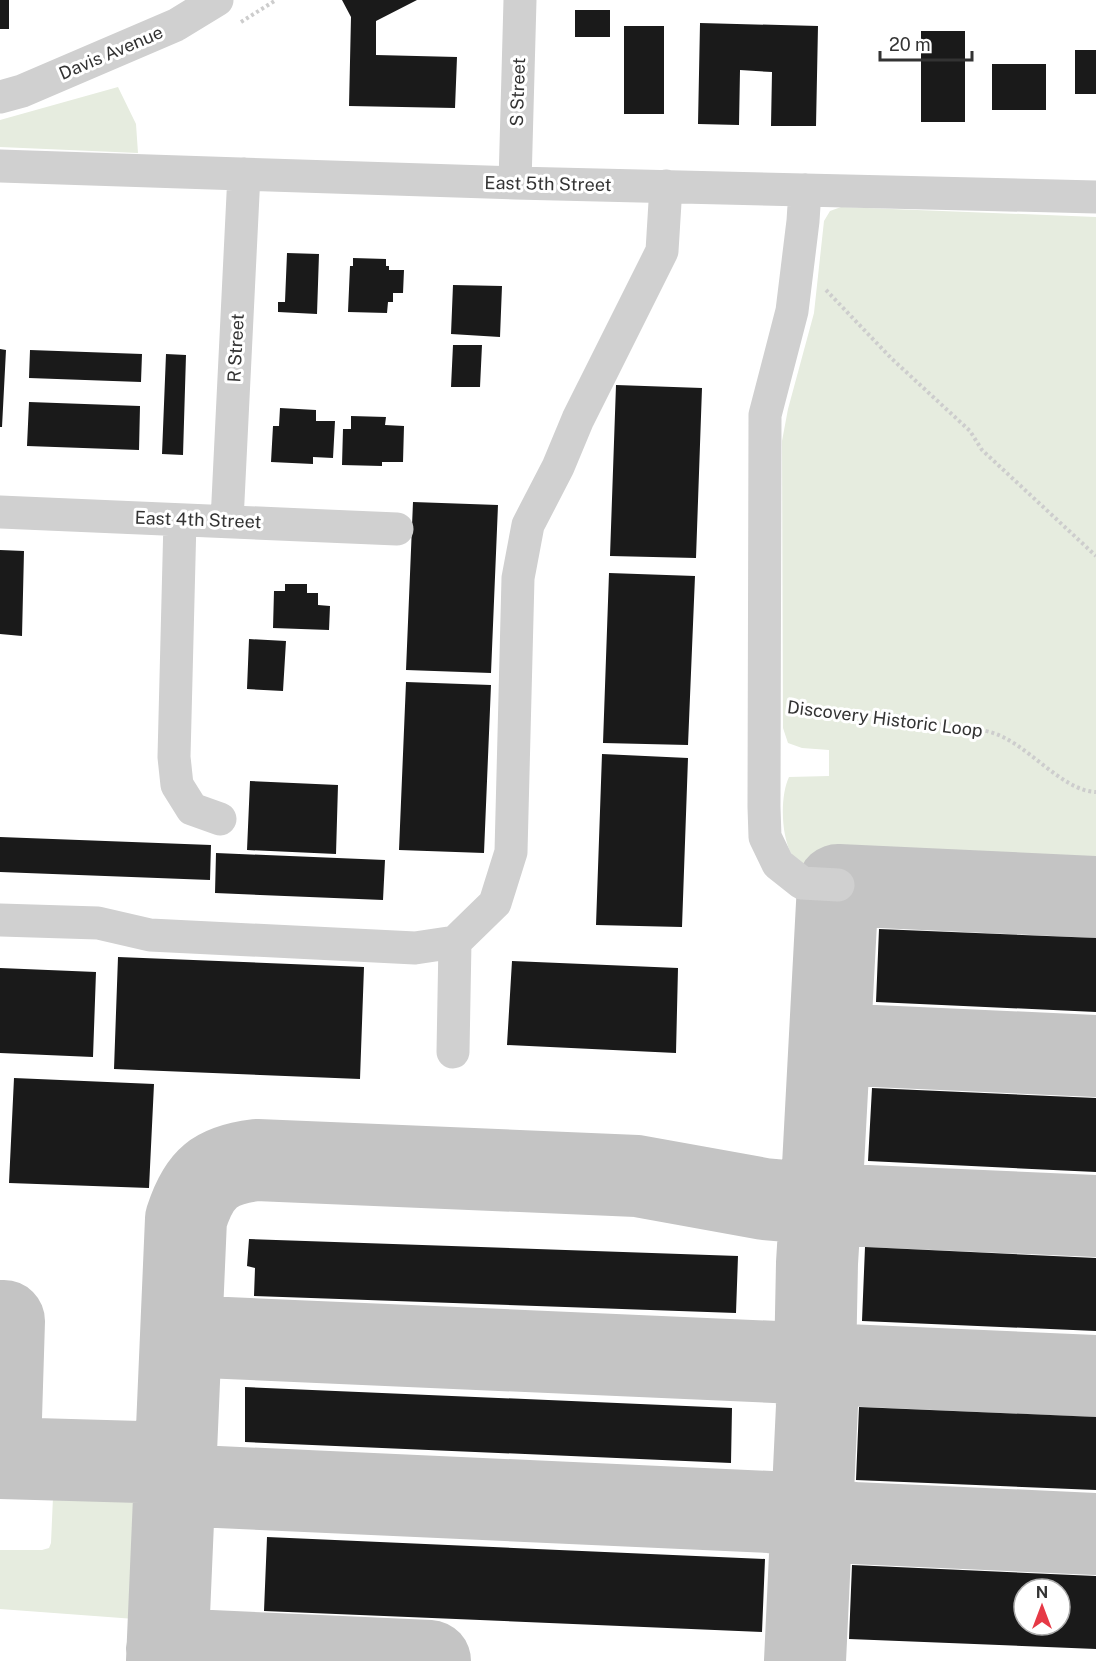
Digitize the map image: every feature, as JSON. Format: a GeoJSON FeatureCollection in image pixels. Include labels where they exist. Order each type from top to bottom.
{"type":"FeatureCollection","features":[{"type":"Feature","properties":{"kind":"street","name":"Davis Avenue"},"geometry":{"type":"LineString","coordinates":[[0,97],[22,91],[176,25],[217,0]]}},
{"type":"Feature","properties":{"kind":"street","name":"S Street"},"geometry":{"type":"LineString","coordinates":[[515,183],[520,0]]}},
{"type":"Feature","properties":{"kind":"street","name":"East 5th Street"},"geometry":{"type":"LineString","coordinates":[[0,166],[515,183],[1096,197]]}},
{"type":"Feature","properties":{"kind":"street","name":"R Street"},"geometry":{"type":"LineString","coordinates":[[227,521],[244,174]]}},
{"type":"Feature","properties":{"kind":"street"},"geometry":{"type":"LineString","coordinates":[[0,920],[98,923],[150,935],[415,948],[455,942],[495,903],[511,852],[518,578],[528,525],[662,250],[666,186]]}},
{"type":"Feature","properties":{"kind":"street"},"geometry":{"type":"LineString","coordinates":[[805,190],[792,310],[765,415],[765,837],[778,864],[802,883],[838,885]]}},
{"type":"Feature","properties":{"kind":"street","name":"East 4th Street"},"geometry":{"type":"LineString","coordinates":[[0,512],[397,529]]}},
{"type":"Feature","properties":{"kind":"street"},"geometry":{"type":"LineString","coordinates":[[180,520],[174,757],[177,785],[192,809],[220,819]]}},
{"type":"Feature","properties":{"kind":"street"},"geometry":{"type":"LineString","coordinates":[[453,1052],[455,942]]}},
{"type":"Feature","properties":{"kind":"path"},"geometry":{"type":"LineString","coordinates":[[799,261],[891,358],[970,431],[982,450],[1096,556]]}},
{"type":"Feature","properties":{"kind":"path","name":"Discovery Historic Loop"},"geometry":{"type":"LineString","coordinates":[[764,704],[990,732],[1018,744],[1071,785],[1086,792],[1096,792]]}},
{"type":"Feature","properties":{"kind":"shaded area"},"geometry":{"type":"Polygon","coordinates":[[[118,87],[136,124],[138,153],[0,147],[0,120],[118,87]]]}},
{"type":"Feature","properties":{"kind":"shaded area"},"geometry":{"type":"Polygon","coordinates":[[[841,207],[1096,217],[1096,881],[817,870],[799,865],[788,845],[785,836],[783,804],[789,777],[829,776],[829,750],[802,748],[788,743],[783,728],[782,441],[788,409],[814,313],[824,221],[830,211],[841,207]]]}},
{"type":"Feature","properties":{"kind":"shaded area"},"geometry":{"type":"Polygon","coordinates":[[[80,1478],[122,1481],[136,1492],[141,1506],[135,1619],[0,1609],[0,1550],[49,1548],[53,1497],[63,1483],[80,1478]]]}},
{"type":"Feature","properties":{"kind":"building"},"geometry":{"type":"Polygon","coordinates":[[[0,0],[9,0],[9,29],[0,29],[0,0]]]}},
{"type":"Feature","properties":{"kind":"building"},"geometry":{"type":"Polygon","coordinates":[[[342,0],[417,0],[376,21],[376,55],[457,57],[455,108],[349,106],[351,17],[342,0]]]}},
{"type":"Feature","properties":{"kind":"building"},"geometry":{"type":"Polygon","coordinates":[[[575,10],[610,10],[610,37],[575,37],[575,10]]]}},
{"type":"Feature","properties":{"kind":"building"},"geometry":{"type":"Polygon","coordinates":[[[700,23],[818,26],[816,126],[771,126],[772,72],[740,70],[739,125],[698,124],[700,23]]]}},
{"type":"Feature","properties":{"kind":"building"},"geometry":{"type":"Polygon","coordinates":[[[624,26],[664,26],[664,114],[624,114],[624,26]]]}},
{"type":"Feature","properties":{"kind":"building"},"geometry":{"type":"Polygon","coordinates":[[[921,31],[965,31],[965,122],[921,122],[921,31]]]}},
{"type":"Feature","properties":{"kind":"building"},"geometry":{"type":"Polygon","coordinates":[[[1075,50],[1096,50],[1096,94],[1075,94],[1075,50]]]}},
{"type":"Feature","properties":{"kind":"building"},"geometry":{"type":"Polygon","coordinates":[[[992,64],[1046,64],[1046,110],[992,110],[992,64]]]}},
{"type":"Feature","properties":{"kind":"building"},"geometry":{"type":"Polygon","coordinates":[[[287,253],[319,254],[317,314],[278,312],[278,302],[285,302],[287,253]]]}},
{"type":"Feature","properties":{"kind":"building"},"geometry":{"type":"Polygon","coordinates":[[[353,258],[386,259],[386,266],[389,266],[389,270],[404,270],[403,293],[393,293],[393,302],[388,302],[387,313],[348,312],[350,266],[353,266],[353,258]]]}},
{"type":"Feature","properties":{"kind":"building"},"geometry":{"type":"Polygon","coordinates":[[[453,285],[502,286],[500,337],[451,334],[453,285]]]}},
{"type":"Feature","properties":{"kind":"building"},"geometry":{"type":"Polygon","coordinates":[[[453,345],[482,345],[480,387],[451,387],[453,345]]]}},
{"type":"Feature","properties":{"kind":"building"},"geometry":{"type":"Polygon","coordinates":[[[0,349],[6,350],[2,427],[0,427],[0,349]]]}},
{"type":"Feature","properties":{"kind":"building"},"geometry":{"type":"Polygon","coordinates":[[[30,350],[142,354],[141,382],[29,378],[30,350]]]}},
{"type":"Feature","properties":{"kind":"building"},"geometry":{"type":"Polygon","coordinates":[[[166,354],[186,355],[183,455],[162,454],[166,354]]]}},
{"type":"Feature","properties":{"kind":"building"},"geometry":{"type":"Polygon","coordinates":[[[616,385],[702,388],[696,558],[610,556],[616,385]]]}},
{"type":"Feature","properties":{"kind":"building"},"geometry":{"type":"Polygon","coordinates":[[[29,402],[140,406],[139,450],[27,446],[29,402]]]}},
{"type":"Feature","properties":{"kind":"building"},"geometry":{"type":"Polygon","coordinates":[[[280,408],[316,410],[316,421],[335,421],[333,458],[313,457],[313,464],[271,462],[273,426],[279,426],[280,408]]]}},
{"type":"Feature","properties":{"kind":"building"},"geometry":{"type":"Polygon","coordinates":[[[351,416],[386,417],[385,425],[404,426],[403,462],[382,462],[382,466],[342,465],[343,429],[351,429],[351,416]]]}},
{"type":"Feature","properties":{"kind":"building"},"geometry":{"type":"Polygon","coordinates":[[[413,502],[498,505],[491,673],[406,670],[413,502]]]}},
{"type":"Feature","properties":{"kind":"building"},"geometry":{"type":"Polygon","coordinates":[[[0,550],[24,551],[22,636],[0,634],[0,550]]]}},
{"type":"Feature","properties":{"kind":"building"},"geometry":{"type":"Polygon","coordinates":[[[609,573],[695,576],[688,745],[603,743],[609,573]]]}},
{"type":"Feature","properties":{"kind":"building"},"geometry":{"type":"Polygon","coordinates":[[[285,584],[307,584],[307,593],[318,593],[318,605],[330,606],[329,630],[273,628],[274,591],[285,591],[285,584]]]}},
{"type":"Feature","properties":{"kind":"building"},"geometry":{"type":"Polygon","coordinates":[[[249,639],[286,641],[283,691],[247,689],[249,639]]]}},
{"type":"Feature","properties":{"kind":"building"},"geometry":{"type":"Polygon","coordinates":[[[406,682],[491,685],[484,853],[399,850],[406,682]]]}},
{"type":"Feature","properties":{"kind":"building"},"geometry":{"type":"Polygon","coordinates":[[[602,754],[688,758],[682,927],[596,925],[602,754]]]}},
{"type":"Feature","properties":{"kind":"building"},"geometry":{"type":"Polygon","coordinates":[[[250,781],[338,785],[336,854],[247,850],[250,781]]]}},
{"type":"Feature","properties":{"kind":"building"},"geometry":{"type":"Polygon","coordinates":[[[0,837],[211,845],[210,880],[0,872],[0,837]]]}},
{"type":"Feature","properties":{"kind":"building"},"geometry":{"type":"Polygon","coordinates":[[[216,853],[385,860],[383,900],[215,893],[216,853]]]}},
{"type":"Feature","properties":{"kind":"building"},"geometry":{"type":"Polygon","coordinates":[[[879,929],[1096,938],[1096,1012],[876,1002],[879,929]]]}},
{"type":"Feature","properties":{"kind":"building"},"geometry":{"type":"Polygon","coordinates":[[[118,957],[364,967],[360,1079],[114,1069],[118,957]]]}},
{"type":"Feature","properties":{"kind":"building"},"geometry":{"type":"Polygon","coordinates":[[[512,961],[678,968],[676,1053],[507,1045],[512,961]]]}},
{"type":"Feature","properties":{"kind":"building"},"geometry":{"type":"Polygon","coordinates":[[[0,968],[96,972],[93,1057],[0,1053],[0,968]]]}},
{"type":"Feature","properties":{"kind":"building"},"geometry":{"type":"Polygon","coordinates":[[[14,1078],[154,1084],[149,1188],[9,1183],[14,1078]]]}},
{"type":"Feature","properties":{"kind":"building"},"geometry":{"type":"Polygon","coordinates":[[[872,1088],[1096,1098],[1096,1172],[868,1161],[872,1088]]]}},
{"type":"Feature","properties":{"kind":"building"},"geometry":{"type":"Polygon","coordinates":[[[249,1239],[738,1256],[736,1313],[254,1296],[255,1268],[247,1266],[249,1239]]]}},
{"type":"Feature","properties":{"kind":"building"},"geometry":{"type":"Polygon","coordinates":[[[865,1247],[1096,1258],[1096,1331],[862,1321],[865,1247]]]}},
{"type":"Feature","properties":{"kind":"building"},"geometry":{"type":"Polygon","coordinates":[[[245,1387],[732,1408],[731,1463],[245,1442],[245,1387]]]}},
{"type":"Feature","properties":{"kind":"building"},"geometry":{"type":"Polygon","coordinates":[[[859,1407],[1096,1417],[1096,1490],[856,1480],[859,1407]]]}},
{"type":"Feature","properties":{"kind":"building"},"geometry":{"type":"Polygon","coordinates":[[[267,1537],[765,1559],[762,1632],[264,1611],[267,1537]]]}},
{"type":"Feature","properties":{"kind":"building"},"geometry":{"type":"Polygon","coordinates":[[[852,1565],[1096,1576],[1096,1649],[849,1639],[852,1565]]]}},
{"type":"Feature","properties":{"kind":"taxiway"},"geometry":{"type":"LineString","coordinates":[[805,1661],[817,1406],[815,1364],[817,1263],[838,885],[1096,897]]}},
{"type":"Feature","properties":{"kind":"taxiway"},"geometry":{"type":"LineString","coordinates":[[830,1044],[1096,1056]]}},
{"type":"Feature","properties":{"kind":"taxiway"},"geometry":{"type":"LineString","coordinates":[[167,1661],[186,1219],[203,1184],[220,1170],[242,1162],[257,1160],[637,1176],[764,1199],[821,1204],[1096,1216]]}},
{"type":"Feature","properties":{"kind":"taxiway"},"geometry":{"type":"LineString","coordinates":[[0,1321],[4,1321],[0,1450]]}},
{"type":"Feature","properties":{"kind":"taxiway"},"geometry":{"type":"LineString","coordinates":[[181,1336],[1096,1376]]}},
{"type":"Feature","properties":{"kind":"taxiway"},"geometry":{"type":"LineString","coordinates":[[0,1458],[175,1463]]}},
{"type":"Feature","properties":{"kind":"taxiway"},"geometry":{"type":"LineString","coordinates":[[174,1485],[770,1512],[853,1523],[1096,1534]]}},
{"type":"Feature","properties":{"kind":"taxiway"},"geometry":{"type":"LineString","coordinates":[[167,1649],[430,1661]]}}]}
